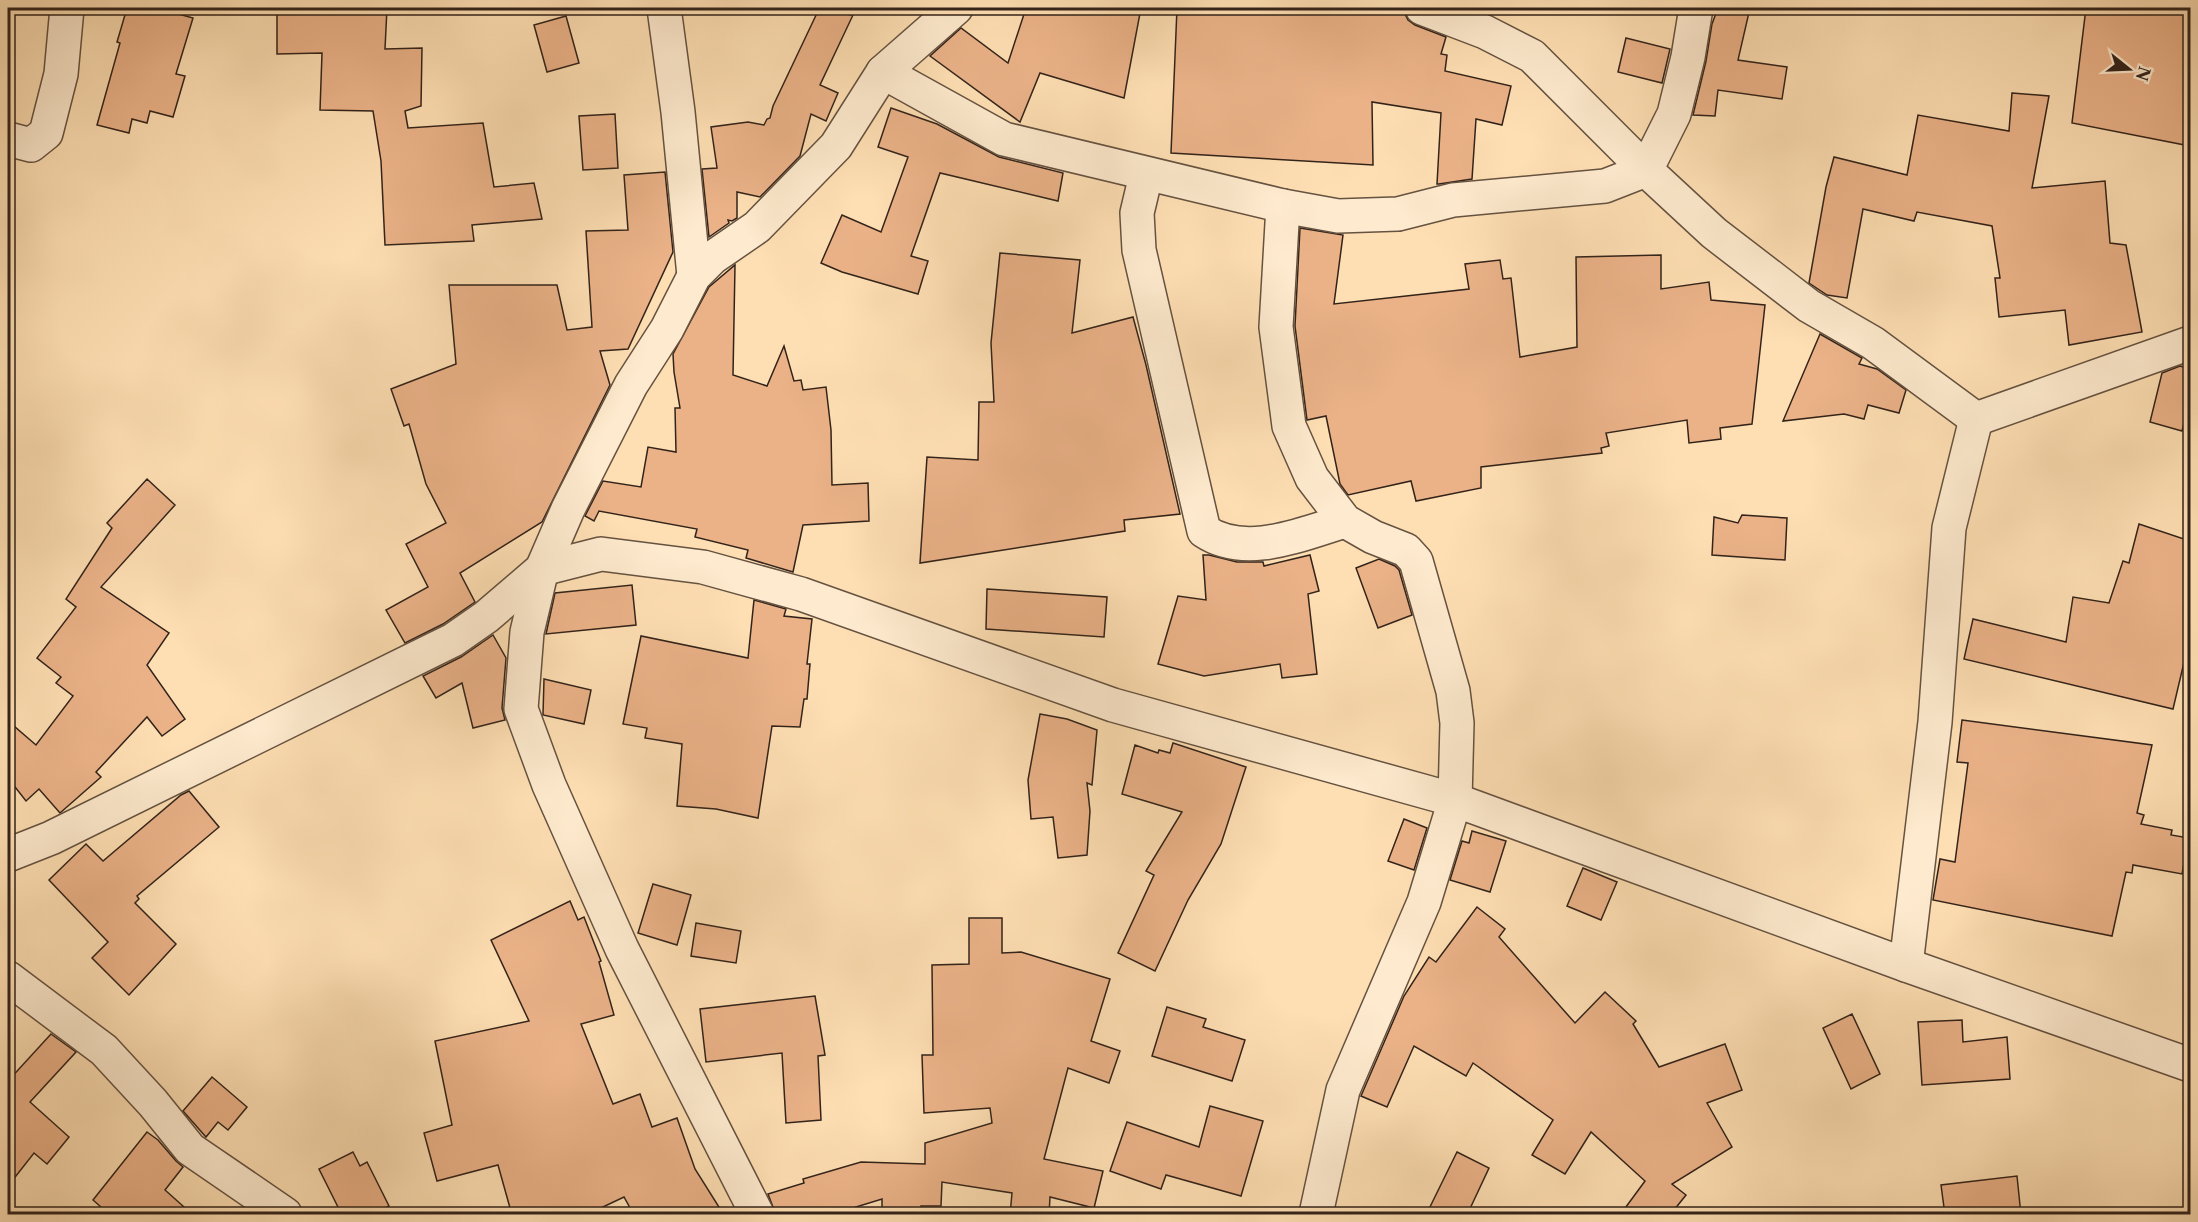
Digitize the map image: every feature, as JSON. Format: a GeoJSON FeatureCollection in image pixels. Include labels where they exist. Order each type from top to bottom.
{"type":"FeatureCollection","features":[{"type":"Feature","properties":{"kind":"street"},"geometry":{"type":"LineString","coordinates":[[8,139],[31,145],[46,133],[61,74],[66,8]]}},
{"type":"Feature","properties":{"kind":"street"},"geometry":{"type":"LineString","coordinates":[[664,8],[678,112],[694,276]]}},
{"type":"Feature","properties":{"kind":"street"},"geometry":{"type":"LineString","coordinates":[[757,1215],[622,949],[549,784],[521,709],[527,632],[542,569],[568,509],[631,385],[667,329],[694,276],[712,258],[757,227],[836,146],[883,72],[956,8]]}},
{"type":"Feature","properties":{"kind":"street"},"geometry":{"type":"LineString","coordinates":[[1422,8],[1485,32],[1532,56],[1646,170],[1714,233],[1809,306],[1873,343],[1976,419]]}},
{"type":"Feature","properties":{"kind":"street"},"geometry":{"type":"LineString","coordinates":[[883,72],[1004,139],[1146,175],[1283,206],[1338,216],[1398,214],[1453,200],[1605,186],[1646,170],[1674,114],[1688,57],[1696,8]]}},
{"type":"Feature","properties":{"kind":"street"},"geometry":{"type":"LineString","coordinates":[[1146,175],[1137,213],[1139,250],[1204,531],[1215,539],[1235,544],[1279,541],[1345,521]]}},
{"type":"Feature","properties":{"kind":"street"},"geometry":{"type":"LineString","coordinates":[[1283,206],[1276,327],[1289,426],[1312,478],[1345,521],[1373,537],[1406,550],[1416,561],[1453,691],[1457,723],[1455,800],[1424,902],[1343,1090],[1316,1215]]}},
{"type":"Feature","properties":{"kind":"street"},"geometry":{"type":"LineString","coordinates":[[1976,419],[2190,343]]}},
{"type":"Feature","properties":{"kind":"street"},"geometry":{"type":"LineString","coordinates":[[1906,965],[1935,722],[1949,528],[1976,419]]}},
{"type":"Feature","properties":{"kind":"street"},"geometry":{"type":"LineString","coordinates":[[8,855],[51,838],[453,640],[486,617],[542,569],[601,554],[703,567],[801,594],[1113,705],[1455,800],[1906,965],[2190,1065]]}},
{"type":"Feature","properties":{"kind":"street"},"geometry":{"type":"LineString","coordinates":[[8,978],[105,1050],[153,1103],[190,1149],[285,1215]]}},
{"type":"Feature","properties":{"kind":"building"},"geometry":{"type":"Polygon","coordinates":[[[127,8],[157,8],[193,18],[176,74],[185,76],[173,117],[150,111],[147,123],[132,119],[129,133],[97,125],[120,43],[117,42],[127,8]]]}},
{"type":"Feature","properties":{"kind":"building"},"geometry":{"type":"Polygon","coordinates":[[[277,8],[387,8],[385,49],[422,48],[421,106],[405,111],[408,128],[483,123],[494,187],[534,183],[542,219],[472,225],[474,241],[385,245],[381,161],[373,111],[320,110],[322,53],[277,54],[277,8]]]}},
{"type":"Feature","properties":{"kind":"building"},"geometry":{"type":"Polygon","coordinates":[[[1026,8],[1141,8],[1124,98],[1040,73],[1020,122],[930,56],[961,28],[1008,63],[1026,8]]]}},
{"type":"Feature","properties":{"kind":"building"},"geometry":{"type":"Polygon","coordinates":[[[1177,8],[1380,8],[1405,14],[1408,20],[1415,25],[1446,37],[1441,54],[1447,55],[1445,71],[1511,86],[1502,125],[1476,119],[1472,179],[1439,184],[1437,184],[1441,113],[1372,102],[1373,165],[1171,153],[1177,8]]]}},
{"type":"Feature","properties":{"kind":"building"},"geometry":{"type":"Polygon","coordinates":[[[1718,8],[1750,8],[1738,60],[1787,67],[1782,99],[1718,90],[1715,116],[1693,115],[1712,24],[1718,8]]]}},
{"type":"Feature","properties":{"kind":"building"},"geometry":{"type":"Polygon","coordinates":[[[2086,8],[2190,8],[2190,146],[2072,123],[2086,8]]]}},
{"type":"Feature","properties":{"kind":"building"},"geometry":{"type":"Polygon","coordinates":[[[818,11],[853,15],[820,85],[838,93],[826,121],[811,114],[800,156],[760,197],[737,192],[737,218],[732,221],[728,220],[729,223],[709,237],[702,169],[717,168],[711,127],[748,122],[764,125],[770,118],[773,106],[818,11]]]}},
{"type":"Feature","properties":{"kind":"building"},"geometry":{"type":"Polygon","coordinates":[[[566,16],[579,63],[547,72],[534,25],[566,16]]]}},
{"type":"Feature","properties":{"kind":"building"},"geometry":{"type":"Polygon","coordinates":[[[1626,38],[1670,49],[1662,83],[1618,72],[1626,38]]]}},
{"type":"Feature","properties":{"kind":"building"},"geometry":{"type":"Polygon","coordinates":[[[2012,93],[2049,96],[2032,188],[2105,181],[2110,243],[2126,245],[2142,332],[2069,345],[2065,310],[1999,317],[1995,278],[2000,278],[1992,226],[1917,212],[1914,221],[1863,209],[1847,298],[1827,295],[1809,283],[1826,187],[1834,157],[1907,175],[1918,115],[2009,131],[2012,93]]]}},
{"type":"Feature","properties":{"kind":"building"},"geometry":{"type":"Polygon","coordinates":[[[891,108],[937,124],[999,157],[1063,173],[1058,201],[940,173],[911,256],[928,261],[918,294],[842,272],[821,263],[842,215],[881,232],[908,157],[878,147],[891,108]]]}},
{"type":"Feature","properties":{"kind":"building"},"geometry":{"type":"Polygon","coordinates":[[[615,114],[618,168],[583,170],[579,116],[615,114]]]}},
{"type":"Feature","properties":{"kind":"building"},"geometry":{"type":"Polygon","coordinates":[[[665,172],[673,252],[628,349],[600,351],[610,385],[542,522],[460,573],[475,602],[443,624],[405,643],[386,610],[428,587],[406,544],[446,523],[426,484],[409,424],[404,426],[391,389],[456,364],[449,285],[557,285],[567,330],[592,327],[586,231],[628,230],[624,175],[665,172]]]}},
{"type":"Feature","properties":{"kind":"building"},"geometry":{"type":"Polygon","coordinates":[[[1300,228],[1343,235],[1334,304],[1469,289],[1465,264],[1500,260],[1503,279],[1511,278],[1520,357],[1577,347],[1576,257],[1661,255],[1661,289],[1709,282],[1711,300],[1765,305],[1752,424],[1720,428],[1721,439],[1689,443],[1687,420],[1606,433],[1609,446],[1601,448],[1602,453],[1481,467],[1481,488],[1416,501],[1411,481],[1348,495],[1340,484],[1326,416],[1307,420],[1295,326],[1300,228]]]}},
{"type":"Feature","properties":{"kind":"building"},"geometry":{"type":"Polygon","coordinates":[[[1000,253],[1080,260],[1072,333],[1133,317],[1180,514],[1124,520],[1125,531],[920,563],[927,457],[978,460],[979,402],[994,402],[991,343],[1000,253]]]}},
{"type":"Feature","properties":{"kind":"building"},"geometry":{"type":"Polygon","coordinates":[[[735,265],[733,375],[767,386],[784,346],[794,381],[801,380],[803,390],[826,387],[831,430],[832,485],[868,483],[869,521],[803,525],[793,572],[746,558],[748,550],[695,537],[697,529],[599,511],[594,521],[585,516],[603,481],[641,487],[648,447],[676,452],[675,408],[680,408],[673,354],[709,287],[735,265]]]}},
{"type":"Feature","properties":{"kind":"building"},"geometry":{"type":"Polygon","coordinates":[[[1820,334],[1862,358],[1859,364],[1877,369],[1906,390],[1899,413],[1868,405],[1864,419],[1844,414],[1783,421],[1820,334]]]}},
{"type":"Feature","properties":{"kind":"building"},"geometry":{"type":"Polygon","coordinates":[[[2180,366],[2190,369],[2190,420],[2185,419],[2182,431],[2150,422],[2162,373],[2180,366]]]}},
{"type":"Feature","properties":{"kind":"building"},"geometry":{"type":"Polygon","coordinates":[[[147,479],[175,505],[101,587],[169,633],[147,665],[185,719],[162,736],[147,717],[96,772],[101,777],[60,813],[39,789],[26,801],[8,778],[8,721],[36,745],[73,696],[56,683],[61,677],[37,658],[76,607],[66,599],[112,528],[107,523],[147,479]]]}},
{"type":"Feature","properties":{"kind":"building"},"geometry":{"type":"Polygon","coordinates":[[[1742,515],[1787,518],[1785,560],[1712,555],[1714,517],[1738,523],[1742,515]]]}},
{"type":"Feature","properties":{"kind":"building"},"geometry":{"type":"Polygon","coordinates":[[[2139,524],[2190,541],[2190,637],[2173,709],[1964,659],[1973,619],[2066,642],[2073,597],[2109,603],[2123,561],[2129,563],[2139,524]]]}},
{"type":"Feature","properties":{"kind":"building"},"geometry":{"type":"Polygon","coordinates":[[[1203,555],[1237,562],[1263,562],[1264,566],[1310,555],[1319,591],[1308,594],[1317,674],[1282,678],[1280,664],[1204,676],[1158,664],[1178,596],[1206,600],[1203,555]]]}},
{"type":"Feature","properties":{"kind":"building"},"geometry":{"type":"Polygon","coordinates":[[[1379,559],[1399,570],[1412,615],[1378,628],[1356,568],[1379,559]]]}},
{"type":"Feature","properties":{"kind":"building"},"geometry":{"type":"Polygon","coordinates":[[[632,585],[636,625],[546,634],[555,593],[632,585]]]}},
{"type":"Feature","properties":{"kind":"building"},"geometry":{"type":"Polygon","coordinates":[[[987,589],[1107,597],[1104,637],[986,629],[987,589]]]}},
{"type":"Feature","properties":{"kind":"building"},"geometry":{"type":"Polygon","coordinates":[[[754,600],[786,609],[784,616],[812,619],[807,664],[810,664],[807,699],[804,699],[800,727],[772,726],[758,818],[716,809],[677,806],[682,744],[645,738],[647,728],[623,724],[641,636],[748,658],[754,600]]]}},
{"type":"Feature","properties":{"kind":"building"},"geometry":{"type":"Polygon","coordinates":[[[493,635],[506,658],[502,708],[505,720],[473,728],[462,683],[436,698],[423,676],[461,657],[493,635]]]}},
{"type":"Feature","properties":{"kind":"building"},"geometry":{"type":"Polygon","coordinates":[[[544,679],[591,690],[584,724],[543,715],[544,679]]]}},
{"type":"Feature","properties":{"kind":"building"},"geometry":{"type":"Polygon","coordinates":[[[1040,714],[1067,719],[1097,730],[1092,785],[1087,783],[1090,811],[1087,855],[1058,858],[1053,817],[1031,819],[1028,780],[1040,714]]]}},
{"type":"Feature","properties":{"kind":"building"},"geometry":{"type":"Polygon","coordinates":[[[1962,720],[2152,745],[2137,813],[2144,815],[2141,824],[2172,830],[2171,835],[2189,838],[2182,874],[2133,865],[2132,873],[2126,872],[2112,936],[1933,900],[1940,859],[1955,862],[1968,763],[1957,762],[1962,720]]]}},
{"type":"Feature","properties":{"kind":"building"},"geometry":{"type":"Polygon","coordinates":[[[1173,743],[1246,767],[1221,844],[1188,900],[1155,971],[1118,953],[1154,875],[1146,871],[1182,812],[1122,794],[1135,745],[1158,753],[1159,750],[1170,753],[1173,743]]]}},
{"type":"Feature","properties":{"kind":"building"},"geometry":{"type":"Polygon","coordinates":[[[189,791],[219,827],[137,896],[139,899],[135,903],[176,944],[129,995],[92,958],[108,942],[49,880],[86,844],[103,861],[181,795],[189,791]]]}},
{"type":"Feature","properties":{"kind":"building"},"geometry":{"type":"Polygon","coordinates":[[[1404,819],[1427,828],[1414,870],[1388,861],[1404,819]]]}},
{"type":"Feature","properties":{"kind":"building"},"geometry":{"type":"Polygon","coordinates":[[[1472,831],[1506,841],[1490,892],[1450,880],[1462,841],[1469,843],[1472,831]]]}},
{"type":"Feature","properties":{"kind":"building"},"geometry":{"type":"Polygon","coordinates":[[[1583,868],[1617,882],[1601,920],[1567,906],[1583,868]]]}},
{"type":"Feature","properties":{"kind":"building"},"geometry":{"type":"Polygon","coordinates":[[[653,884],[691,895],[677,945],[638,933],[653,884]]]}},
{"type":"Feature","properties":{"kind":"building"},"geometry":{"type":"Polygon","coordinates":[[[570,901],[578,920],[584,917],[601,961],[599,962],[614,1015],[581,1024],[613,1104],[640,1094],[652,1127],[677,1118],[695,1169],[724,1215],[634,1215],[624,1197],[586,1215],[512,1215],[498,1165],[437,1181],[424,1133],[452,1125],[435,1041],[529,1021],[491,940],[570,901]]]}},
{"type":"Feature","properties":{"kind":"building"},"geometry":{"type":"Polygon","coordinates":[[[1477,907],[1505,929],[1499,937],[1575,1023],[1605,992],[1636,1021],[1633,1024],[1659,1067],[1725,1044],[1742,1090],[1707,1103],[1732,1147],[1672,1184],[1686,1195],[1670,1215],[1620,1215],[1645,1181],[1591,1132],[1565,1174],[1532,1155],[1553,1120],[1473,1063],[1466,1076],[1414,1046],[1387,1107],[1361,1096],[1404,996],[1429,957],[1436,962],[1477,907]]]}},
{"type":"Feature","properties":{"kind":"building"},"geometry":{"type":"Polygon","coordinates":[[[969,918],[1002,918],[1002,953],[1021,952],[1110,979],[1091,1041],[1120,1051],[1109,1083],[1068,1068],[1044,1159],[1103,1171],[1094,1208],[1050,1197],[1049,1215],[1010,1215],[1012,1193],[942,1182],[941,1206],[921,1206],[921,1215],[882,1215],[882,1199],[830,1215],[776,1215],[768,1194],[804,1183],[803,1179],[861,1162],[925,1164],[925,1143],[992,1123],[990,1108],[924,1113],[922,1055],[933,1055],[932,965],[969,964],[969,918]]]}},
{"type":"Feature","properties":{"kind":"building"},"geometry":{"type":"Polygon","coordinates":[[[696,923],[741,931],[736,963],[691,956],[696,923]]]}},
{"type":"Feature","properties":{"kind":"building"},"geometry":{"type":"Polygon","coordinates":[[[815,996],[825,1055],[818,1056],[821,1120],[786,1123],[782,1053],[706,1062],[700,1009],[815,996]]]}},
{"type":"Feature","properties":{"kind":"building"},"geometry":{"type":"Polygon","coordinates":[[[1167,1007],[1206,1019],[1203,1027],[1245,1040],[1232,1081],[1152,1056],[1167,1007]]]}},
{"type":"Feature","properties":{"kind":"building"},"geometry":{"type":"Polygon","coordinates":[[[1852,1014],[1880,1074],[1851,1089],[1823,1028],[1852,1014]]]}},
{"type":"Feature","properties":{"kind":"building"},"geometry":{"type":"Polygon","coordinates":[[[1962,1020],[1963,1042],[2007,1037],[2010,1079],[1922,1085],[1918,1022],[1962,1020]]]}},
{"type":"Feature","properties":{"kind":"building"},"geometry":{"type":"Polygon","coordinates":[[[51,1034],[76,1052],[30,1102],[69,1137],[47,1164],[34,1153],[8,1186],[8,1081],[51,1034]]]}},
{"type":"Feature","properties":{"kind":"building"},"geometry":{"type":"Polygon","coordinates":[[[212,1077],[247,1107],[228,1130],[218,1122],[206,1137],[183,1111],[212,1077]]]}},
{"type":"Feature","properties":{"kind":"building"},"geometry":{"type":"Polygon","coordinates":[[[1210,1106],[1263,1121],[1241,1196],[1166,1175],[1161,1189],[1110,1171],[1127,1122],[1199,1147],[1210,1106]]]}},
{"type":"Feature","properties":{"kind":"building"},"geometry":{"type":"Polygon","coordinates":[[[147,1132],[158,1140],[183,1167],[165,1190],[193,1215],[110,1215],[93,1200],[147,1132]]]}},
{"type":"Feature","properties":{"kind":"building"},"geometry":{"type":"Polygon","coordinates":[[[353,1152],[360,1166],[367,1162],[389,1206],[373,1215],[342,1215],[319,1169],[353,1152]]]}},
{"type":"Feature","properties":{"kind":"building"},"geometry":{"type":"Polygon","coordinates":[[[1457,1152],[1489,1168],[1467,1215],[1426,1215],[1457,1152]]]}},
{"type":"Feature","properties":{"kind":"building"},"geometry":{"type":"Polygon","coordinates":[[[2017,1176],[2021,1215],[1945,1215],[1941,1185],[2017,1176]]]}}]}
